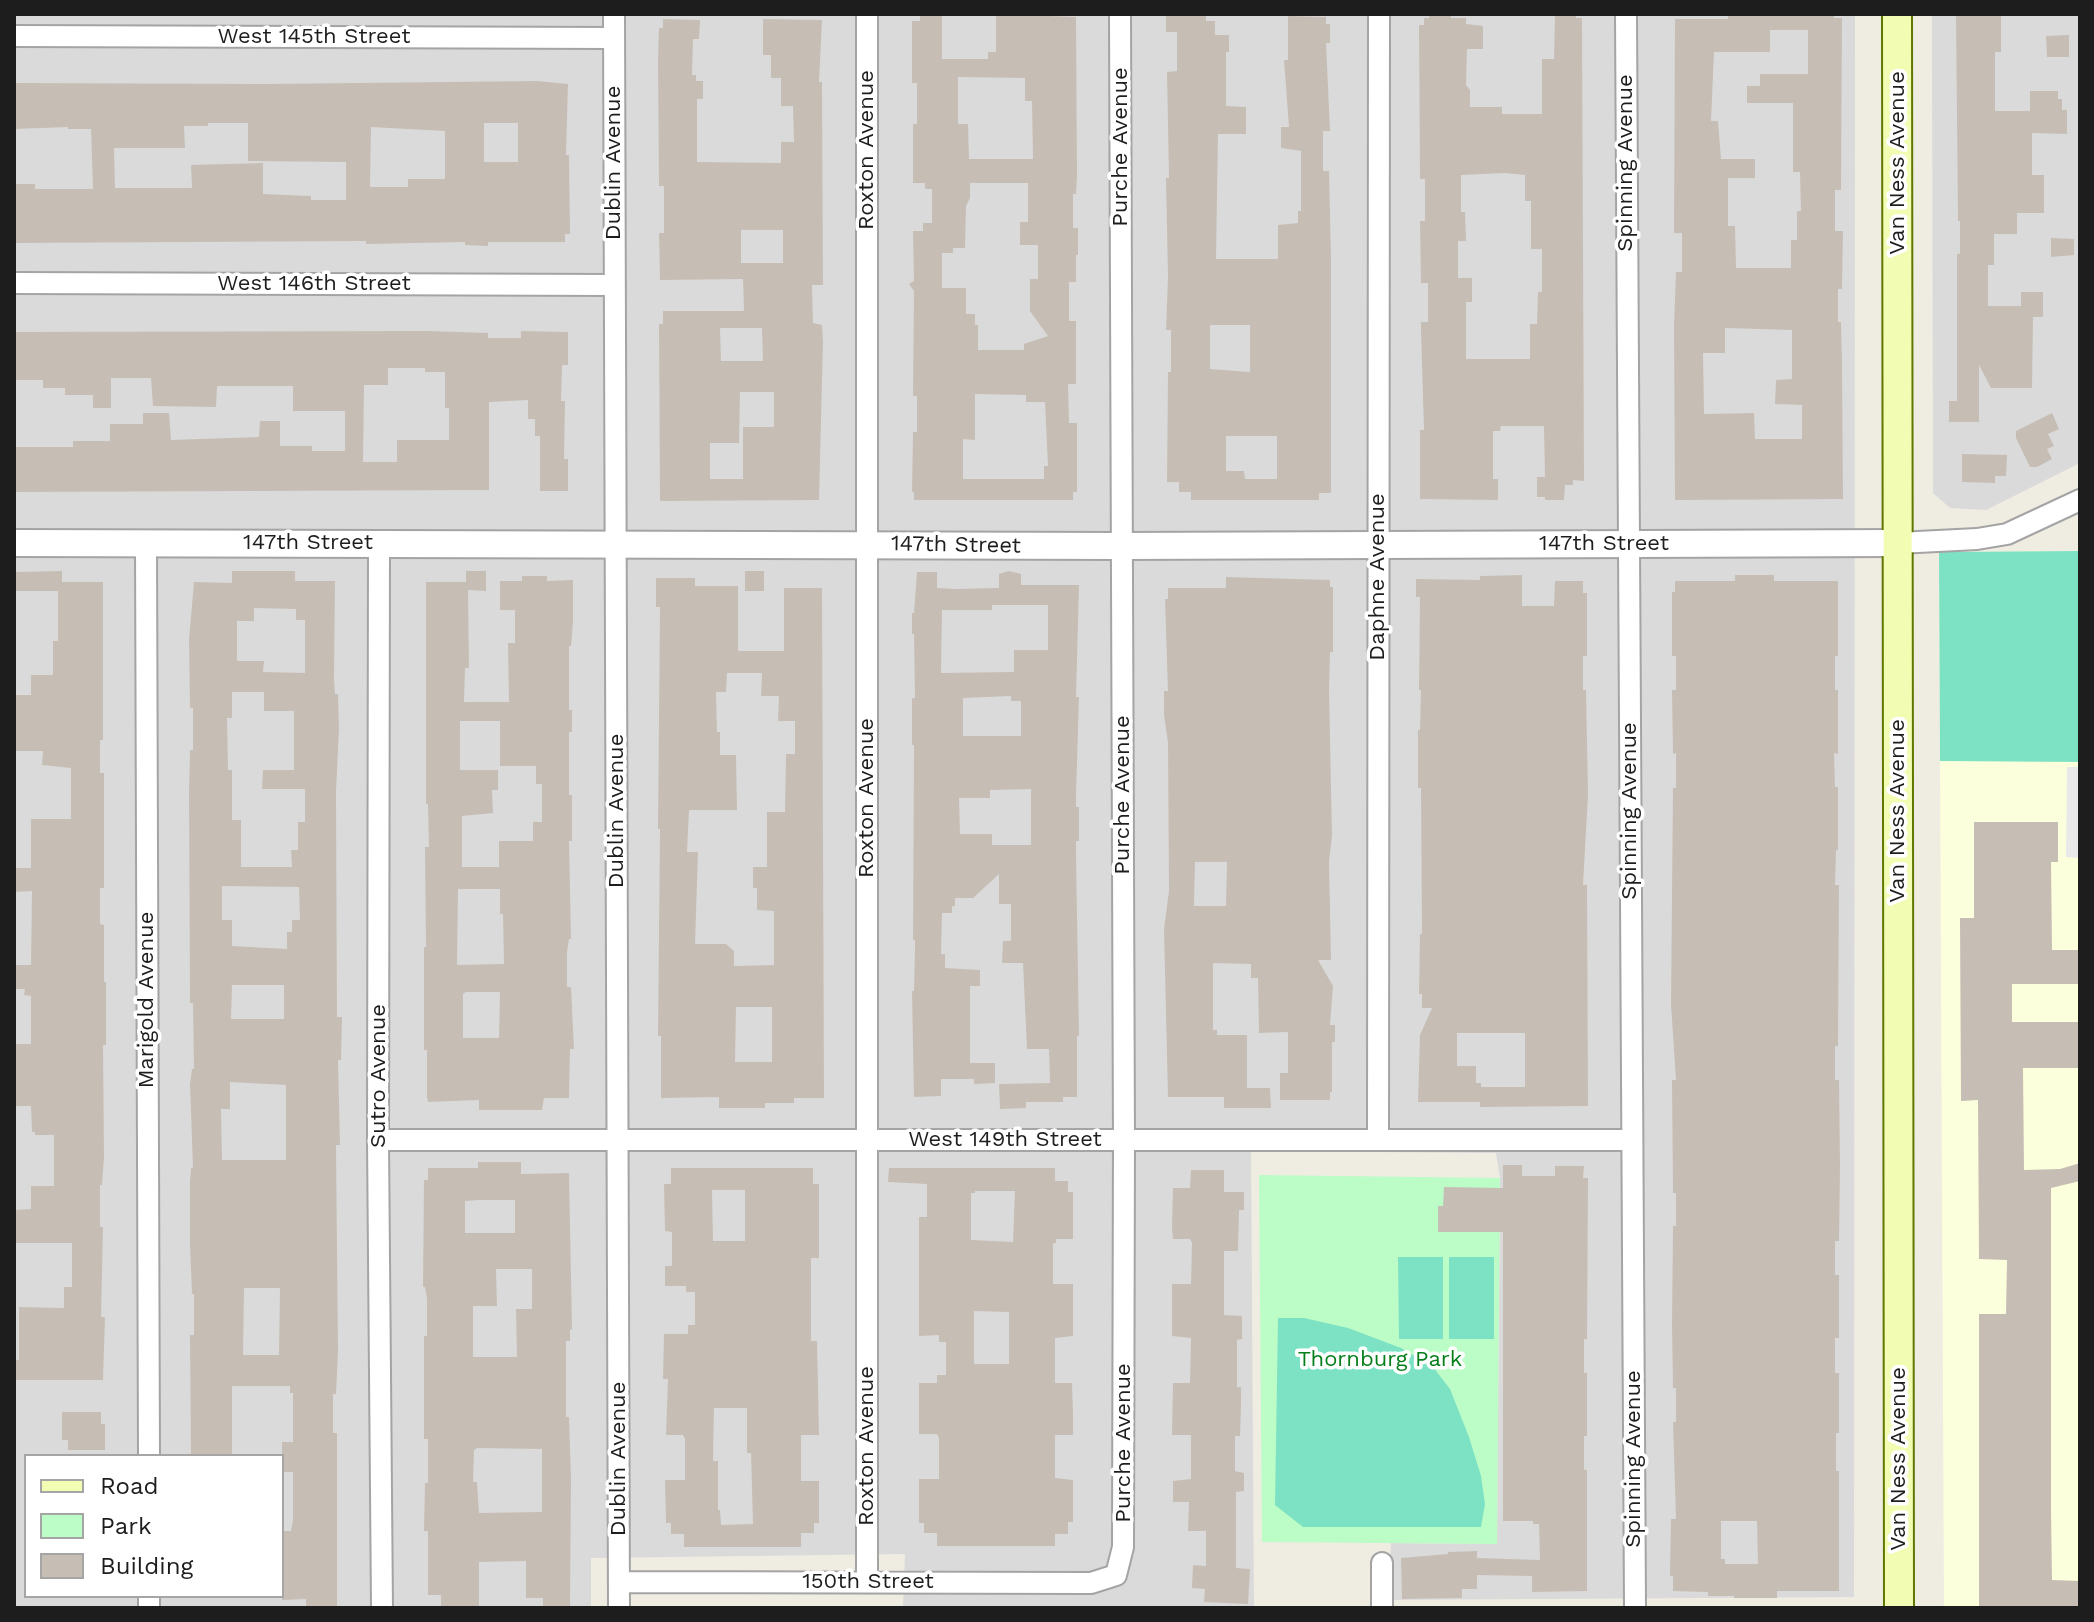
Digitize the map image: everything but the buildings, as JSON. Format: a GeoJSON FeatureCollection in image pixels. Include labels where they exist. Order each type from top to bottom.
{"type":"FeatureCollection","features":[{"type":"Feature","properties":{"kind":"main road","name":"Van Ness Avenue"},"geometry":{"type":"LineString","coordinates":[[1897,14],[1899,1608]]}},
{"type":"Feature","properties":{"kind":"street","name":"Dublin Avenue"},"geometry":{"type":"LineString","coordinates":[[614,14],[619,1608]]}},
{"type":"Feature","properties":{"kind":"street","name":"Roxton Avenue"},"geometry":{"type":"LineString","coordinates":[[867,14],[867,1581]]}},
{"type":"Feature","properties":{"kind":"street","name":"Purche Avenue"},"geometry":{"type":"LineString","coordinates":[[1116,1575],[1123,1547],[1120,14]]}},
{"type":"Feature","properties":{"kind":"street","name":"Daphne Avenue"},"geometry":{"type":"LineString","coordinates":[[1378,1140],[1379,14]]}},
{"type":"Feature","properties":{"kind":"street","name":"Spinning Avenue"},"geometry":{"type":"LineString","coordinates":[[1626,14],[1635,1608]]}},
{"type":"Feature","properties":{"kind":"street","name":"West 145th Street"},"geometry":{"type":"LineString","coordinates":[[14,36],[614,38]]}},
{"type":"Feature","properties":{"kind":"street","name":"West 146th Street"},"geometry":{"type":"LineString","coordinates":[[14,283],[615,285]]}},
{"type":"Feature","properties":{"kind":"street"},"geometry":{"type":"LineString","coordinates":[[1898,543],[1977,539],[2007,534],[2080,500]]}},
{"type":"Feature","properties":{"kind":"street","name":"147th Street"},"geometry":{"type":"LineString","coordinates":[[14,543],[1122,546],[1898,543]]}},
{"type":"Feature","properties":{"kind":"street","name":"Sutro Avenue"},"geometry":{"type":"LineString","coordinates":[[379,543],[378,1140],[382,1608]]}},
{"type":"Feature","properties":{"kind":"street","name":"Marigold Avenue"},"geometry":{"type":"LineString","coordinates":[[146,544],[149,1454]]}},
{"type":"Feature","properties":{"kind":"street","name":"West 149th Street"},"geometry":{"type":"LineString","coordinates":[[378,1140],[1632,1140]]}},
{"type":"Feature","properties":{"kind":"street"},"geometry":{"type":"LineString","coordinates":[[1382,1563],[1382,1608]]}},
{"type":"Feature","properties":{"kind":"street","name":"150th Street"},"geometry":{"type":"LineString","coordinates":[[619,1582],[1091,1583],[1116,1575]]}},
{"type":"Feature","properties":{"kind":"shaded area"},"geometry":{"type":"Polygon","coordinates":[[[14,14],[1855,14],[1854,1597],[1389,1600],[1391,1543],[1497,1544],[1500,1178],[1496,1153],[1251,1151],[1254,1608],[903,1608],[905,1554],[591,1558],[591,1608],[14,1608],[14,14]]]}},
{"type":"Feature","properties":{"kind":"shaded area"},"geometry":{"type":"Polygon","coordinates":[[[1932,14],[2080,14],[2080,463],[1986,510],[1950,508],[1933,493],[1932,14]]]}},
{"type":"Feature","properties":{"kind":"shaded area"},"geometry":{"type":"Polygon","coordinates":[[[2080,551],[2080,1608],[1944,1608],[1939,552],[2080,551]]]}},
{"type":"Feature","properties":{"kind":"shaded area"},"geometry":{"type":"Polygon","coordinates":[[[2067,767],[2080,767],[2080,858],[2066,857],[2067,767]]]}},
{"type":"Feature","properties":{"kind":"green space"},"geometry":{"type":"Polygon","coordinates":[[[2080,551],[2080,762],[1940,761],[1939,552],[2080,551]]]}},
{"type":"Feature","properties":{"kind":"green space","name":"Thornburg Park"},"geometry":{"type":"Polygon","coordinates":[[[1259,1175],[1500,1178],[1497,1544],[1262,1542],[1259,1175]]]}},
{"type":"Feature","properties":{"kind":"green space"},"geometry":{"type":"Polygon","coordinates":[[[1398,1257],[1443,1257],[1443,1339],[1399,1339],[1398,1257]]]}},
{"type":"Feature","properties":{"kind":"green space"},"geometry":{"type":"Polygon","coordinates":[[[1449,1257],[1494,1257],[1494,1339],[1449,1339],[1449,1257]]]}},
{"type":"Feature","properties":{"kind":"green space"},"geometry":{"type":"Polygon","coordinates":[[[1278,1318],[1304,1318],[1348,1328],[1401,1348],[1433,1367],[1450,1389],[1481,1476],[1485,1504],[1481,1527],[1303,1527],[1275,1505],[1278,1318]]]}}]}
